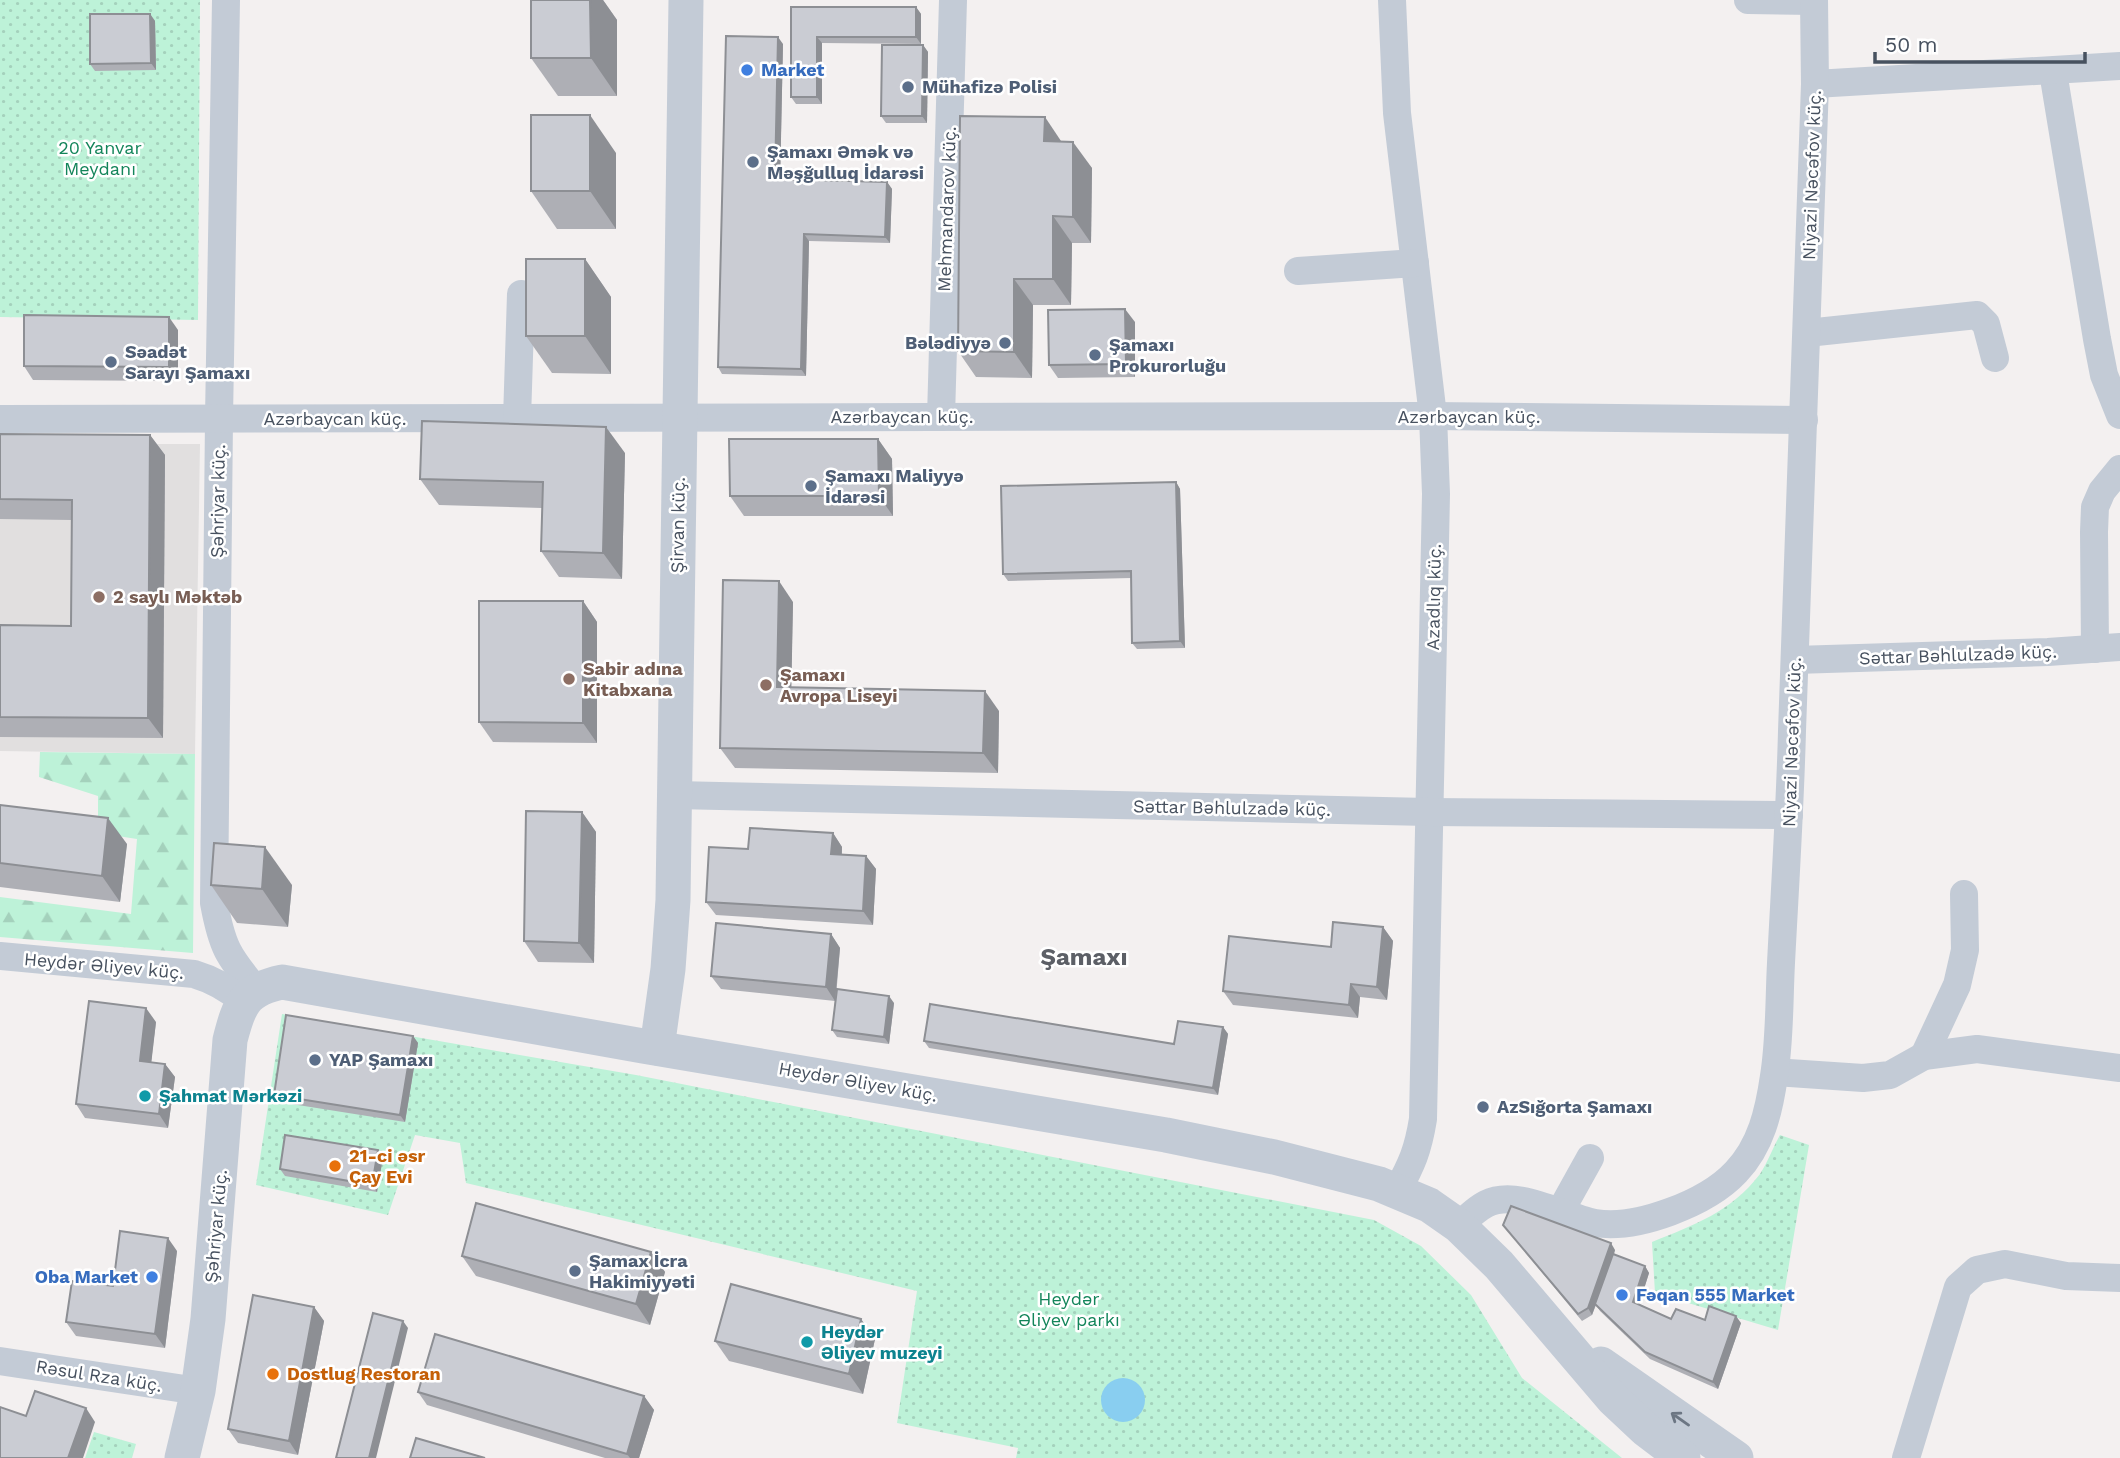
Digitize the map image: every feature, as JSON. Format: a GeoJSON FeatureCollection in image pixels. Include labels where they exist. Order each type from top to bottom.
{"type":"FeatureCollection","features":[{"type":"Feature","properties":{"kind":"street","name":"Şəhriyar küç."},"geometry":{"type":"LineString","coordinates":[[182,1458],[198,1391],[214,1250],[230,1041],[236,1015],[249,996],[220,936],[214,903],[226,0]]}},
{"type":"Feature","properties":{"kind":"street","name":"Şirvan küç."},"geometry":{"type":"LineString","coordinates":[[656,1048],[668,969],[673,900],[686,0]]}},
{"type":"Feature","properties":{"kind":"street","name":"Mehmandarov küç."},"geometry":{"type":"LineString","coordinates":[[941,417],[953,0]]}},
{"type":"Feature","properties":{"kind":"street","name":"Azadlıq küç."},"geometry":{"type":"LineString","coordinates":[[1392,0],[1398,113],[1433,416],[1436,494],[1423,1119],[1414,1160],[1397,1191]]}},
{"type":"Feature","properties":{"kind":"street"},"geometry":{"type":"LineString","coordinates":[[1748,0],[1814,1]]}},
{"type":"Feature","properties":{"kind":"street","name":"Niyazi Nəcəfov küç."},"geometry":{"type":"LineString","coordinates":[[1459,1226],[1488,1203],[1504,1200],[1525,1201],[1596,1223],[1629,1223],[1647,1219],[1685,1205],[1714,1190],[1734,1174],[1753,1152],[1766,1118],[1775,1072],[1789,815],[1815,84],[1814,1]]}},
{"type":"Feature","properties":{"kind":"street"},"geometry":{"type":"LineString","coordinates":[[1815,84],[2120,66]]}},
{"type":"Feature","properties":{"kind":"street"},"geometry":{"type":"LineString","coordinates":[[2053,72],[2096,338],[2104,375],[2120,415]]}},
{"type":"Feature","properties":{"kind":"street"},"geometry":{"type":"LineString","coordinates":[[1298,271],[1415,262]]}},
{"type":"Feature","properties":{"kind":"street"},"geometry":{"type":"LineString","coordinates":[[517,419],[521,294]]}},
{"type":"Feature","properties":{"kind":"street"},"geometry":{"type":"LineString","coordinates":[[1807,333],[1977,315],[1986,324],[1995,358]]}},
{"type":"Feature","properties":{"kind":"street","name":"Azərbaycan küç."},"geometry":{"type":"LineString","coordinates":[[0,419],[1433,416],[1804,420]]}},
{"type":"Feature","properties":{"kind":"street"},"geometry":{"type":"LineString","coordinates":[[2107,648],[2094,532],[2095,507],[2102,491],[2120,469]]}},
{"type":"Feature","properties":{"kind":"street","name":"Səttar Bəhlulzadə küç."},"geometry":{"type":"LineString","coordinates":[[1795,660],[2107,648]]}},
{"type":"Feature","properties":{"kind":"street","name":"Səttar Bəhlulzadə küç."},"geometry":{"type":"LineString","coordinates":[[675,795],[1428,812],[1789,815]]}},
{"type":"Feature","properties":{"kind":"street"},"geometry":{"type":"LineString","coordinates":[[1924,1056],[1957,985],[1965,950],[1964,894]]}},
{"type":"Feature","properties":{"kind":"street","name":"Heydər Əliyev küç."},"geometry":{"type":"LineString","coordinates":[[0,956],[194,974],[249,996],[265,985],[282,982],[309,985],[656,1048],[1166,1135],[1286,1160],[1343,1174],[1397,1191],[1429,1205],[1459,1226],[1499,1265],[1558,1334]]}},
{"type":"Feature","properties":{"kind":"street"},"geometry":{"type":"LineString","coordinates":[[1775,1072],[1863,1078],[1890,1075],[1924,1056],[1977,1049],[2120,1068]]}},
{"type":"Feature","properties":{"kind":"street"},"geometry":{"type":"LineString","coordinates":[[1560,1212],[1590,1158]]}},
{"type":"Feature","properties":{"kind":"street"},"geometry":{"type":"LineString","coordinates":[[1906,1458],[1958,1287],[1978,1270],[2004,1264],[2066,1276],[2120,1278]]}},
{"type":"Feature","properties":{"kind":"street"},"geometry":{"type":"LineString","coordinates":[[1558,1334],[1613,1399],[1645,1429],[1683,1458]]}},
{"type":"Feature","properties":{"kind":"street"},"geometry":{"type":"LineString","coordinates":[[1558,1334],[1736,1458]]}},
{"type":"Feature","properties":{"kind":"street","name":"Rəsul Rza küç."},"geometry":{"type":"LineString","coordinates":[[0,1361],[198,1391]]}},
{"type":"Feature","properties":{"kind":"shaded area","name":"2 saylı Məktəb"},"geometry":{"type":"Polygon","coordinates":[[[0,444],[200,444],[195,754],[0,751],[0,444]]]}},
{"type":"Feature","properties":{"kind":"green space","name":"20 Yanvar Meydanı"},"geometry":{"type":"Polygon","coordinates":[[[0,0],[200,0],[198,320],[0,317],[0,0]]]}},
{"type":"Feature","properties":{"kind":"green space"},"geometry":{"type":"Polygon","coordinates":[[[40,752],[195,754],[193,953],[0,937],[0,897],[131,914],[137,839],[98,833],[98,796],[39,777],[40,752]]]}},
{"type":"Feature","properties":{"kind":"green space","name":"Heydər Əliyev parkı"},"geometry":{"type":"Polygon","coordinates":[[[282,1014],[636,1075],[1374,1220],[1421,1246],[1471,1295],[1522,1378],[1622,1458],[1016,1458],[1018,1448],[897,1423],[917,1291],[466,1183],[460,1143],[415,1135],[388,1215],[256,1185],[282,1014]]]}},
{"type":"Feature","properties":{"kind":"green space"},"geometry":{"type":"Polygon","coordinates":[[[1780,1135],[1809,1145],[1778,1330],[1655,1293],[1652,1242],[1711,1216],[1737,1198],[1760,1174],[1780,1135]]]}},
{"type":"Feature","properties":{"kind":"green space"},"geometry":{"type":"Polygon","coordinates":[[[94,1432],[136,1444],[132,1458],[85,1458],[94,1432]]]}},
{"type":"Feature","properties":{"kind":"water"},"geometry":{"type":"Polygon","coordinates":[[[1123,1378],[1138,1385],[1145,1400],[1138,1415],[1123,1422],[1108,1415],[1101,1400],[1108,1385],[1123,1378]]]}},
{"type":"Feature","properties":{"kind":"building"},"geometry":{"type":"Polygon","coordinates":[[[531,0],[590,0],[591,58],[531,58],[531,0]]]}},
{"type":"Feature","properties":{"kind":"building"},"geometry":{"type":"Polygon","coordinates":[[[791,7],[916,7],[916,37],[817,37],[817,97],[791,97],[791,7]]]}},
{"type":"Feature","properties":{"kind":"building"},"geometry":{"type":"Polygon","coordinates":[[[90,14],[150,14],[151,63],[90,64],[90,14]]]}},
{"type":"Feature","properties":{"kind":"building"},"geometry":{"type":"Polygon","coordinates":[[[726,36],[778,37],[775,179],[887,182],[885,237],[804,234],[801,369],[718,367],[726,36]]]}},
{"type":"Feature","properties":{"kind":"building"},"geometry":{"type":"Polygon","coordinates":[[[882,45],[923,45],[922,116],[881,116],[882,45]]]}},
{"type":"Feature","properties":{"kind":"building"},"geometry":{"type":"Polygon","coordinates":[[[531,115],[590,115],[590,191],[531,191],[531,115]]]}},
{"type":"Feature","properties":{"kind":"building"},"geometry":{"type":"Polygon","coordinates":[[[960,116],[1045,117],[1044,141],[1073,142],[1073,217],[1053,216],[1053,279],[1014,279],[1014,352],[958,351],[960,116]]]}},
{"type":"Feature","properties":{"kind":"building"},"geometry":{"type":"Polygon","coordinates":[[[526,259],[585,259],[585,336],[526,336],[526,259]]]}},
{"type":"Feature","properties":{"kind":"building"},"geometry":{"type":"Polygon","coordinates":[[[1125,309],[1126,364],[1049,365],[1048,310],[1125,309]]]}},
{"type":"Feature","properties":{"kind":"building"},"geometry":{"type":"Polygon","coordinates":[[[24,315],[169,317],[169,367],[24,366],[24,315]]]}},
{"type":"Feature","properties":{"kind":"building"},"geometry":{"type":"Polygon","coordinates":[[[422,421],[606,427],[603,553],[541,551],[543,482],[420,479],[422,421]]]}},
{"type":"Feature","properties":{"kind":"building"},"geometry":{"type":"Polygon","coordinates":[[[0,434],[150,435],[148,718],[0,717],[0,625],[71,626],[72,500],[0,499],[0,434]]]}},
{"type":"Feature","properties":{"kind":"building"},"geometry":{"type":"Polygon","coordinates":[[[729,439],[878,439],[879,496],[730,496],[729,439]]]}},
{"type":"Feature","properties":{"kind":"building"},"geometry":{"type":"Polygon","coordinates":[[[1176,482],[1180,641],[1132,643],[1131,571],[1003,574],[1001,486],[1176,482]]]}},
{"type":"Feature","properties":{"kind":"building"},"geometry":{"type":"Polygon","coordinates":[[[723,580],[779,581],[777,687],[985,691],[983,753],[720,748],[723,580]]]}},
{"type":"Feature","properties":{"kind":"building"},"geometry":{"type":"Polygon","coordinates":[[[479,601],[583,601],[583,723],[479,722],[479,601]]]}},
{"type":"Feature","properties":{"kind":"building"},"geometry":{"type":"Polygon","coordinates":[[[0,805],[108,818],[102,876],[0,863],[0,805]]]}},
{"type":"Feature","properties":{"kind":"building"},"geometry":{"type":"Polygon","coordinates":[[[526,811],[582,812],[579,943],[524,941],[526,811]]]}},
{"type":"Feature","properties":{"kind":"building"},"geometry":{"type":"Polygon","coordinates":[[[750,828],[833,833],[831,854],[866,856],[863,911],[706,902],[709,847],[748,849],[750,828]]]}},
{"type":"Feature","properties":{"kind":"building"},"geometry":{"type":"Polygon","coordinates":[[[214,843],[265,847],[262,889],[211,885],[214,843]]]}},
{"type":"Feature","properties":{"kind":"building"},"geometry":{"type":"Polygon","coordinates":[[[1333,922],[1383,927],[1377,987],[1351,984],[1349,1005],[1223,991],[1229,936],[1331,947],[1333,922]]]}},
{"type":"Feature","properties":{"kind":"building"},"geometry":{"type":"Polygon","coordinates":[[[716,923],[831,934],[826,987],[711,976],[716,923]]]}},
{"type":"Feature","properties":{"kind":"building"},"geometry":{"type":"Polygon","coordinates":[[[837,989],[889,996],[884,1037],[832,1030],[837,989]]]}},
{"type":"Feature","properties":{"kind":"building"},"geometry":{"type":"Polygon","coordinates":[[[89,1001],[146,1008],[140,1061],[165,1064],[159,1114],[76,1104],[89,1001]]]}},
{"type":"Feature","properties":{"kind":"building"},"geometry":{"type":"Polygon","coordinates":[[[930,1004],[1174,1044],[1178,1021],[1223,1027],[1213,1088],[924,1041],[930,1004]]]}},
{"type":"Feature","properties":{"kind":"building"},"geometry":{"type":"Polygon","coordinates":[[[286,1015],[413,1036],[400,1115],[274,1095],[286,1015]]]}},
{"type":"Feature","properties":{"kind":"building"},"geometry":{"type":"Polygon","coordinates":[[[285,1135],[378,1150],[372,1185],[280,1169],[285,1135]]]}},
{"type":"Feature","properties":{"kind":"building"},"geometry":{"type":"Polygon","coordinates":[[[476,1203],[651,1252],[636,1304],[462,1256],[476,1203]]]}},
{"type":"Feature","properties":{"kind":"building"},"geometry":{"type":"Polygon","coordinates":[[[1511,1206],[1611,1243],[1588,1308],[1578,1314],[1503,1225],[1511,1206]]]}},
{"type":"Feature","properties":{"kind":"building"},"geometry":{"type":"Polygon","coordinates":[[[120,1231],[168,1238],[155,1334],[66,1322],[72,1281],[113,1286],[120,1231]]]}},
{"type":"Feature","properties":{"kind":"building"},"geometry":{"type":"Polygon","coordinates":[[[1613,1254],[1645,1266],[1633,1302],[1671,1319],[1676,1309],[1705,1320],[1709,1306],[1736,1316],[1713,1382],[1645,1352],[1595,1304],[1613,1254]]]}},
{"type":"Feature","properties":{"kind":"building"},"geometry":{"type":"Polygon","coordinates":[[[731,1284],[861,1319],[849,1374],[715,1341],[731,1284]]]}},
{"type":"Feature","properties":{"kind":"building"},"geometry":{"type":"Polygon","coordinates":[[[253,1295],[314,1307],[289,1441],[228,1429],[253,1295]]]}},
{"type":"Feature","properties":{"kind":"building"},"geometry":{"type":"Polygon","coordinates":[[[373,1313],[403,1321],[369,1458],[336,1458],[373,1313]]]}},
{"type":"Feature","properties":{"kind":"building"},"geometry":{"type":"Polygon","coordinates":[[[435,1334],[644,1396],[627,1454],[418,1392],[435,1334]]]}},
{"type":"Feature","properties":{"kind":"building"},"geometry":{"type":"Polygon","coordinates":[[[35,1391],[86,1408],[68,1458],[0,1458],[0,1407],[26,1416],[35,1391]]]}},
{"type":"Feature","properties":{"kind":"building"},"geometry":{"type":"Polygon","coordinates":[[[416,1438],[485,1458],[410,1458],[416,1438]]]}},
{"type":"Feature","properties":{"kind":"place","name":"Market"},"geometry":{"type":"Point","coordinates":[747,70]}},
{"type":"Feature","properties":{"kind":"place","name":"Mühafizə Polisi"},"geometry":{"type":"Point","coordinates":[908,87]}},
{"type":"Feature","properties":{"kind":"place","name":"Şamaxı Əmək və Məşğulluq İdarəsi"},"geometry":{"type":"Point","coordinates":[753,162]}},
{"type":"Feature","properties":{"kind":"place","name":"Bələdiyyə"},"geometry":{"type":"Point","coordinates":[1005,343]}},
{"type":"Feature","properties":{"kind":"place","name":"Şamaxı Prokurorluğu"},"geometry":{"type":"Point","coordinates":[1095,355]}},
{"type":"Feature","properties":{"kind":"place","name":"Səadət Sarayı Şamaxı"},"geometry":{"type":"Point","coordinates":[111,362]}},
{"type":"Feature","properties":{"kind":"place","name":"Şamaxı Maliyyə İdarəsi"},"geometry":{"type":"Point","coordinates":[811,486]}},
{"type":"Feature","properties":{"kind":"place","name":"2 saylı Məktəb"},"geometry":{"type":"Point","coordinates":[99,597]}},
{"type":"Feature","properties":{"kind":"place","name":"Sabir adına Kitabxana"},"geometry":{"type":"Point","coordinates":[569,679]}},
{"type":"Feature","properties":{"kind":"place","name":"Şamaxı Avropa Liseyi"},"geometry":{"type":"Point","coordinates":[766,685]}},
{"type":"Feature","properties":{"kind":"place","name":"YAP Şamaxı"},"geometry":{"type":"Point","coordinates":[315,1060]}},
{"type":"Feature","properties":{"kind":"place","name":"Şahmat Mərkəzi"},"geometry":{"type":"Point","coordinates":[145,1096]}},
{"type":"Feature","properties":{"kind":"place","name":"AzSığorta Şamaxı"},"geometry":{"type":"Point","coordinates":[1483,1107]}},
{"type":"Feature","properties":{"kind":"place","name":"21-ci əsr Çay Evi"},"geometry":{"type":"Point","coordinates":[335,1166]}},
{"type":"Feature","properties":{"kind":"place","name":"Şamax İcra Hakimiyyəti"},"geometry":{"type":"Point","coordinates":[575,1271]}},
{"type":"Feature","properties":{"kind":"place","name":"Oba Market"},"geometry":{"type":"Point","coordinates":[152,1277]}},
{"type":"Feature","properties":{"kind":"place","name":"Fəqan 555 Market"},"geometry":{"type":"Point","coordinates":[1622,1295]}},
{"type":"Feature","properties":{"kind":"place","name":"Heydər Əliyev muzeyi"},"geometry":{"type":"Point","coordinates":[807,1342]}},
{"type":"Feature","properties":{"kind":"place","name":"Dostlug Restoran"},"geometry":{"type":"Point","coordinates":[273,1374]}},
{"type":"Feature","properties":{"kind":"district","name":"Şamaxı"},"geometry":{"type":"Point","coordinates":[1084,957]}}]}
